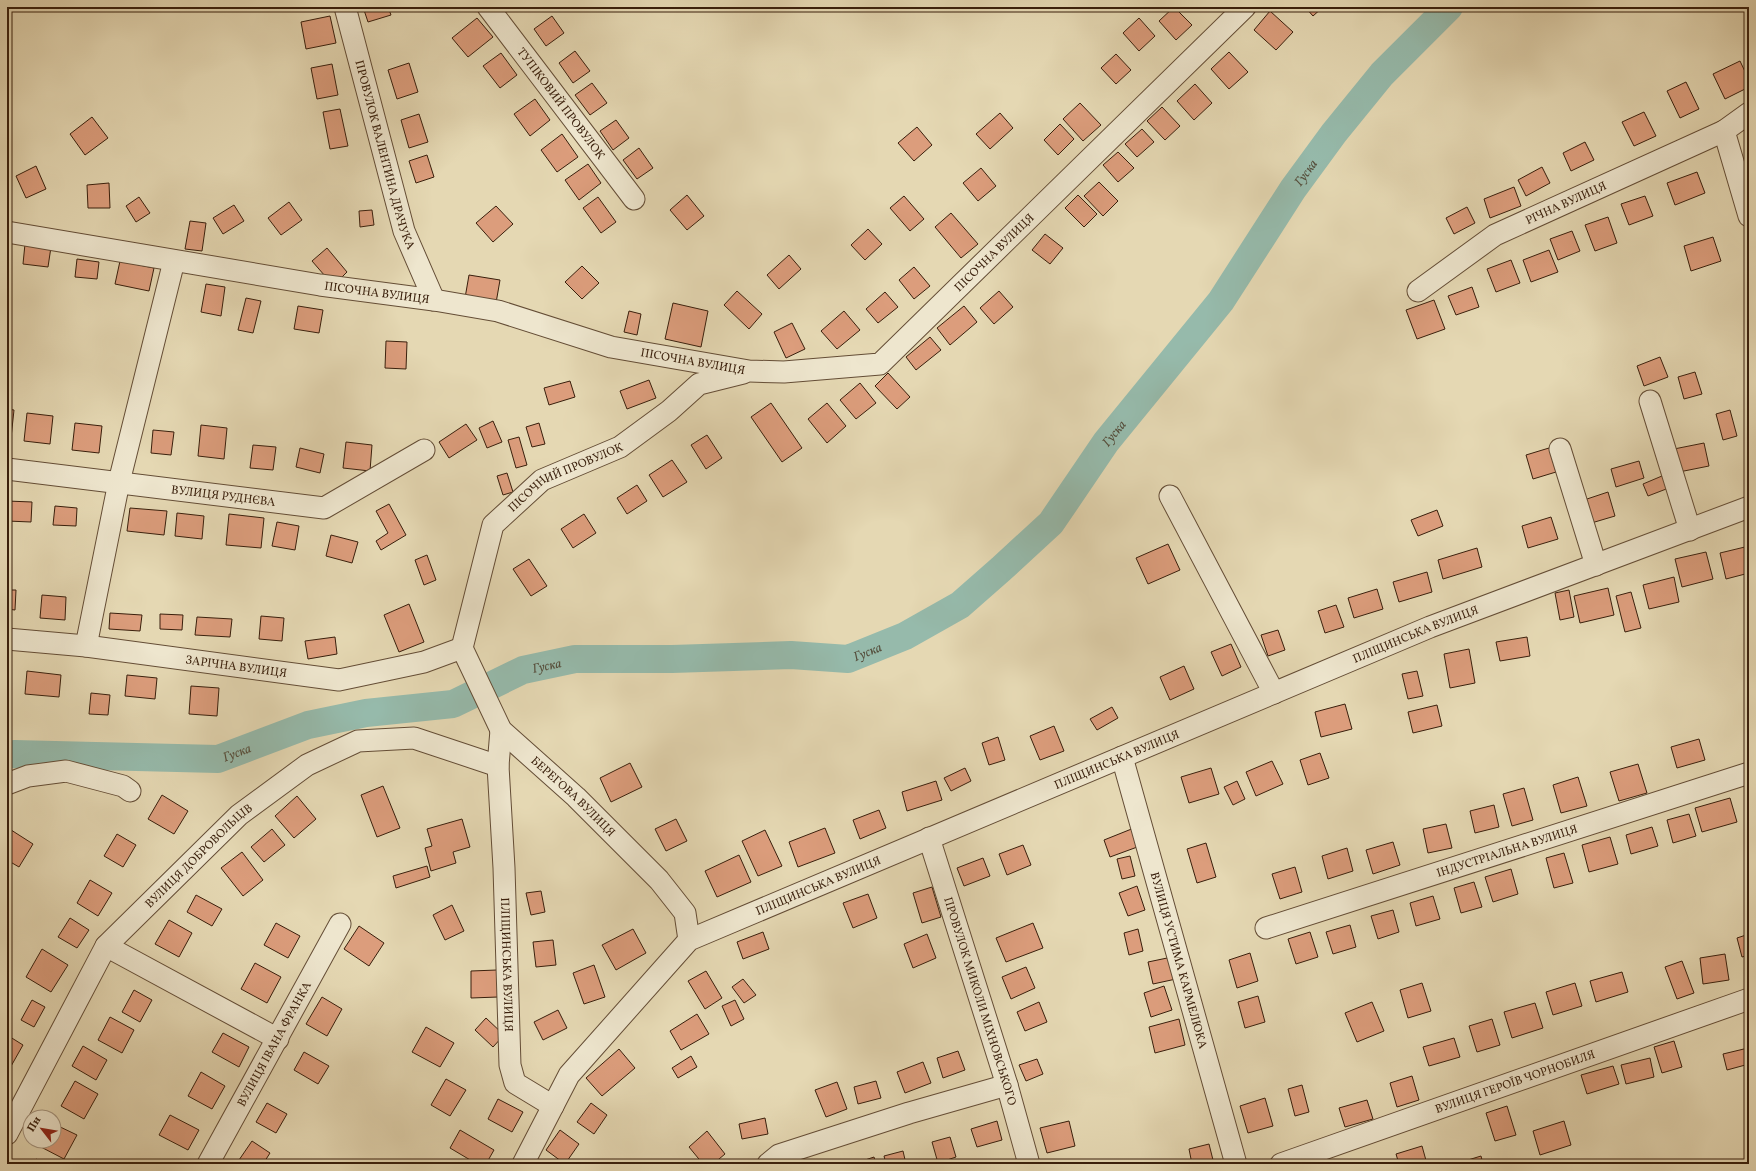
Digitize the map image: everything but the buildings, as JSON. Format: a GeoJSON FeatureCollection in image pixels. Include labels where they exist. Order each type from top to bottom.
{"type":"FeatureCollection","features":[{"type":"Feature","properties":{"kind":"street","name":"ПРОВУЛОК ВАЛЕНТИНА ДРАЧУКА"},"geometry":{"type":"LineString","coordinates":[[345,7],[404,230],[434,300]]}},
{"type":"Feature","properties":{"kind":"street","name":"ТУПІКОВИЙ ПРОВУЛОК"},"geometry":{"type":"LineString","coordinates":[[488,7],[634,199]]}},
{"type":"Feature","properties":{"kind":"street","name":"ПІСОЧНА ВУЛИЦЯ"},"geometry":{"type":"LineString","coordinates":[[7,232],[320,285],[434,300],[498,311],[611,347],[749,371],[784,372],[880,364],[1245,7]]}},
{"type":"Feature","properties":{"kind":"street","name":"РІЧНА ВУЛИЦЯ"},"geometry":{"type":"LineString","coordinates":[[1418,291],[1495,235],[1724,131],[1749,113]]}},
{"type":"Feature","properties":{"kind":"street"},"geometry":{"type":"LineString","coordinates":[[1724,131],[1749,216]]}},
{"type":"Feature","properties":{"kind":"street"},"geometry":{"type":"LineString","coordinates":[[86,646],[119,482],[174,261]]}},
{"type":"Feature","properties":{"kind":"street","name":"ПІСОЧНИЙ ПРОВУЛОК"},"geometry":{"type":"LineString","coordinates":[[462,648],[493,525],[542,480],[620,447],[669,412],[699,384],[749,371]]}},
{"type":"Feature","properties":{"kind":"street"},"geometry":{"type":"LineString","coordinates":[[1650,401],[1690,530]]}},
{"type":"Feature","properties":{"kind":"street"},"geometry":{"type":"LineString","coordinates":[[1560,449],[1596,565]]}},
{"type":"Feature","properties":{"kind":"street","name":"ВУЛИЦЯ РУДНЄВА"},"geometry":{"type":"LineString","coordinates":[[7,469],[324,508],[424,450]]}},
{"type":"Feature","properties":{"kind":"street"},"geometry":{"type":"LineString","coordinates":[[1170,496],[1274,693]]}},
{"type":"Feature","properties":{"kind":"street","name":"ПЛІЩИНСЬКА ВУЛИЦЯ"},"geometry":{"type":"LineString","coordinates":[[523,1164],[570,1075],[688,940],[1430,627],[1749,507]]}},
{"type":"Feature","properties":{"kind":"street","name":"ЗАРІЧНА ВУЛИЦЯ"},"geometry":{"type":"LineString","coordinates":[[7,639],[86,646],[339,680],[424,662],[462,648]]}},
{"type":"Feature","properties":{"kind":"street","name":"БЕРЕГОВА ВУЛИЦЯ"},"geometry":{"type":"LineString","coordinates":[[462,648],[501,730],[576,797],[659,880],[685,913],[688,940]]}},
{"type":"Feature","properties":{"kind":"street","name":"ПЛІЩИНСЬКА ВУЛИЦЯ"},"geometry":{"type":"LineString","coordinates":[[501,730],[498,766],[504,868],[510,1065],[515,1083],[553,1106]]}},
{"type":"Feature","properties":{"kind":"street","name":"ВУЛИЦЯ ДОБРОВОЛЬЦІВ"},"geometry":{"type":"LineString","coordinates":[[7,1134],[106,946],[239,815],[308,765],[358,741],[414,738],[498,766]]}},
{"type":"Feature","properties":{"kind":"street","name":"ВУЛИЦЯ УСТИМА КАРМЕЛЮКА"},"geometry":{"type":"LineString","coordinates":[[1122,757],[1236,1164]]}},
{"type":"Feature","properties":{"kind":"street"},"geometry":{"type":"LineString","coordinates":[[7,784],[28,776],[66,771],[123,786],[130,791]]}},
{"type":"Feature","properties":{"kind":"street","name":"ІНДУСТРІАЛЬНА ВУЛИЦЯ"},"geometry":{"type":"LineString","coordinates":[[1266,928],[1749,773]]}},
{"type":"Feature","properties":{"kind":"street","name":"ПРОВУЛОК МИКОЛИ МІХНОВСЬКОГО"},"geometry":{"type":"LineString","coordinates":[[929,838],[1007,1085],[1029,1164]]}},
{"type":"Feature","properties":{"kind":"street","name":"ВУЛИЦЯ ІВАНА ФРАНКА"},"geometry":{"type":"LineString","coordinates":[[208,1164],[340,924]]}},
{"type":"Feature","properties":{"kind":"street"},"geometry":{"type":"LineString","coordinates":[[106,946],[278,1039]]}},
{"type":"Feature","properties":{"kind":"street","name":"ВУЛИЦЯ ГЕРОЇВ ЧОРНОБИЛЯ"},"geometry":{"type":"LineString","coordinates":[[1281,1164],[1749,999]]}},
{"type":"Feature","properties":{"kind":"street"},"geometry":{"type":"LineString","coordinates":[[768,1164],[779,1155],[909,1113],[1007,1085]]}},
{"type":"Feature","properties":{"kind":"waterway","name":"Гуска"},"geometry":{"type":"LineString","coordinates":[[7,755],[218,759],[308,725],[366,713],[453,704],[523,670],[575,659],[672,659],[791,655],[848,659],[905,636],[960,605],[1051,523],[1106,442],[1221,301],[1293,189],[1334,133],[1382,74],[1449,7]]}}]}
